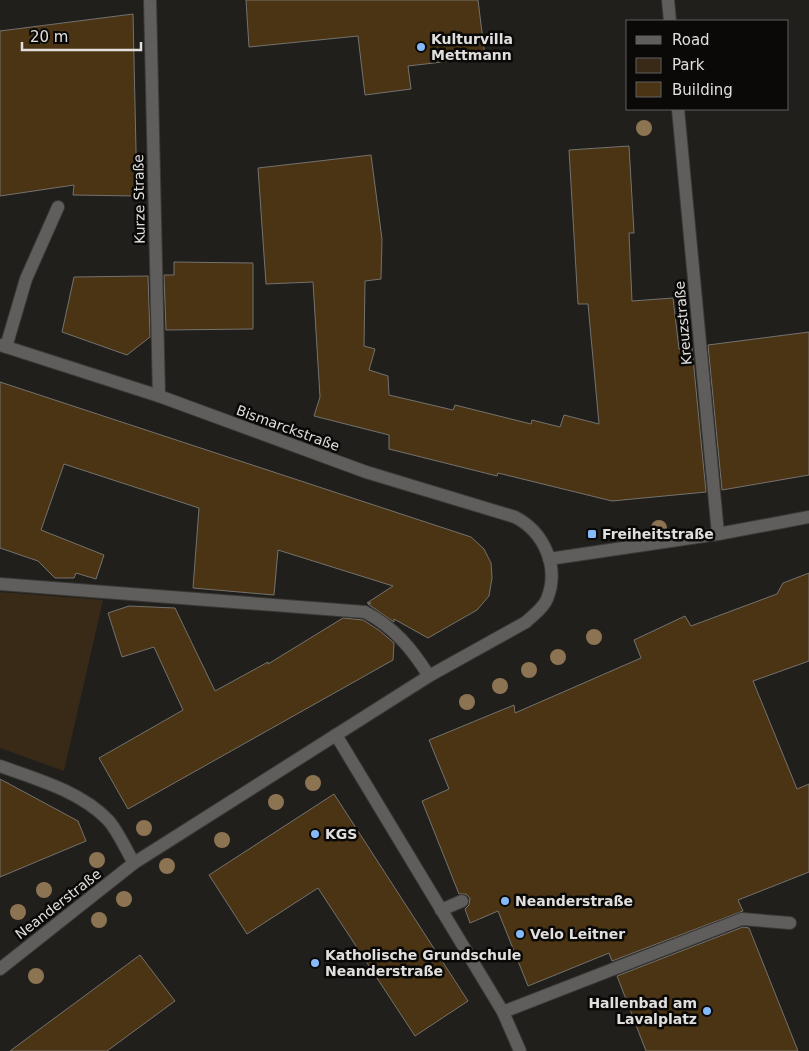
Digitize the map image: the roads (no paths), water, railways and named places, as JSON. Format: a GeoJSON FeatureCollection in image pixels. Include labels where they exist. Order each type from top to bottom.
{"type":"FeatureCollection","features":[{"type":"Feature","properties":{"kind":"street","name":"Kurze Straße"},"geometry":{"type":"LineString","coordinates":[[150,0],[159,396]]}},
{"type":"Feature","properties":{"kind":"street"},"geometry":{"type":"LineString","coordinates":[[668,0],[670,20]]}},
{"type":"Feature","properties":{"kind":"street","name":"Kreuzstraße"},"geometry":{"type":"LineString","coordinates":[[678,110],[718,534]]}},
{"type":"Feature","properties":{"kind":"street"},"geometry":{"type":"LineString","coordinates":[[3,346],[26,279],[58,208]]}},
{"type":"Feature","properties":{"kind":"street","name":"Bismarckstraße"},"geometry":{"type":"LineString","coordinates":[[3,346],[159,396],[366,472],[515,517],[528,524],[539,535],[549,558]]}},
{"type":"Feature","properties":{"kind":"street"},"geometry":{"type":"LineString","coordinates":[[549,558],[718,534],[809,517]]}},
{"type":"Feature","properties":{"kind":"street","name":"Neanderstraße"},"geometry":{"type":"LineString","coordinates":[[0,969],[134,863],[429,676],[526,622],[539,611],[547,600],[550,586],[549,558]]}},
{"type":"Feature","properties":{"kind":"street"},"geometry":{"type":"LineString","coordinates":[[0,584],[365,612],[400,636],[411,648],[429,676]]}},
{"type":"Feature","properties":{"kind":"street"},"geometry":{"type":"LineString","coordinates":[[336,735],[503,1012],[520,1051]]}},
{"type":"Feature","properties":{"kind":"street"},"geometry":{"type":"LineString","coordinates":[[0,766],[44,782],[82,800],[108,820],[134,863]]}},
{"type":"Feature","properties":{"kind":"street"},"geometry":{"type":"LineString","coordinates":[[441,910],[462,902]]}},
{"type":"Feature","properties":{"kind":"street"},"geometry":{"type":"LineString","coordinates":[[503,1012],[742,919],[790,923]]}},
{"type":"Feature","properties":{"kind":"place","name":"Kulturvilla Mettmann"},"geometry":{"type":"Point","coordinates":[421,47]}},
{"type":"Feature","properties":{"kind":"place","name":"Freiheitstraße"},"geometry":{"type":"Point","coordinates":[592,534]}},
{"type":"Feature","properties":{"kind":"place","name":"KGS"},"geometry":{"type":"Point","coordinates":[315,834]}},
{"type":"Feature","properties":{"kind":"place","name":"Neanderstraße"},"geometry":{"type":"Point","coordinates":[505,901]}},
{"type":"Feature","properties":{"kind":"place","name":"Velo Leitner"},"geometry":{"type":"Point","coordinates":[520,934]}},
{"type":"Feature","properties":{"kind":"place","name":"Katholische Grundschule Neanderstraße"},"geometry":{"type":"Point","coordinates":[315,963]}},
{"type":"Feature","properties":{"kind":"place","name":"Hallenbad am Lavalplatz"},"geometry":{"type":"Point","coordinates":[707,1011]}}]}
